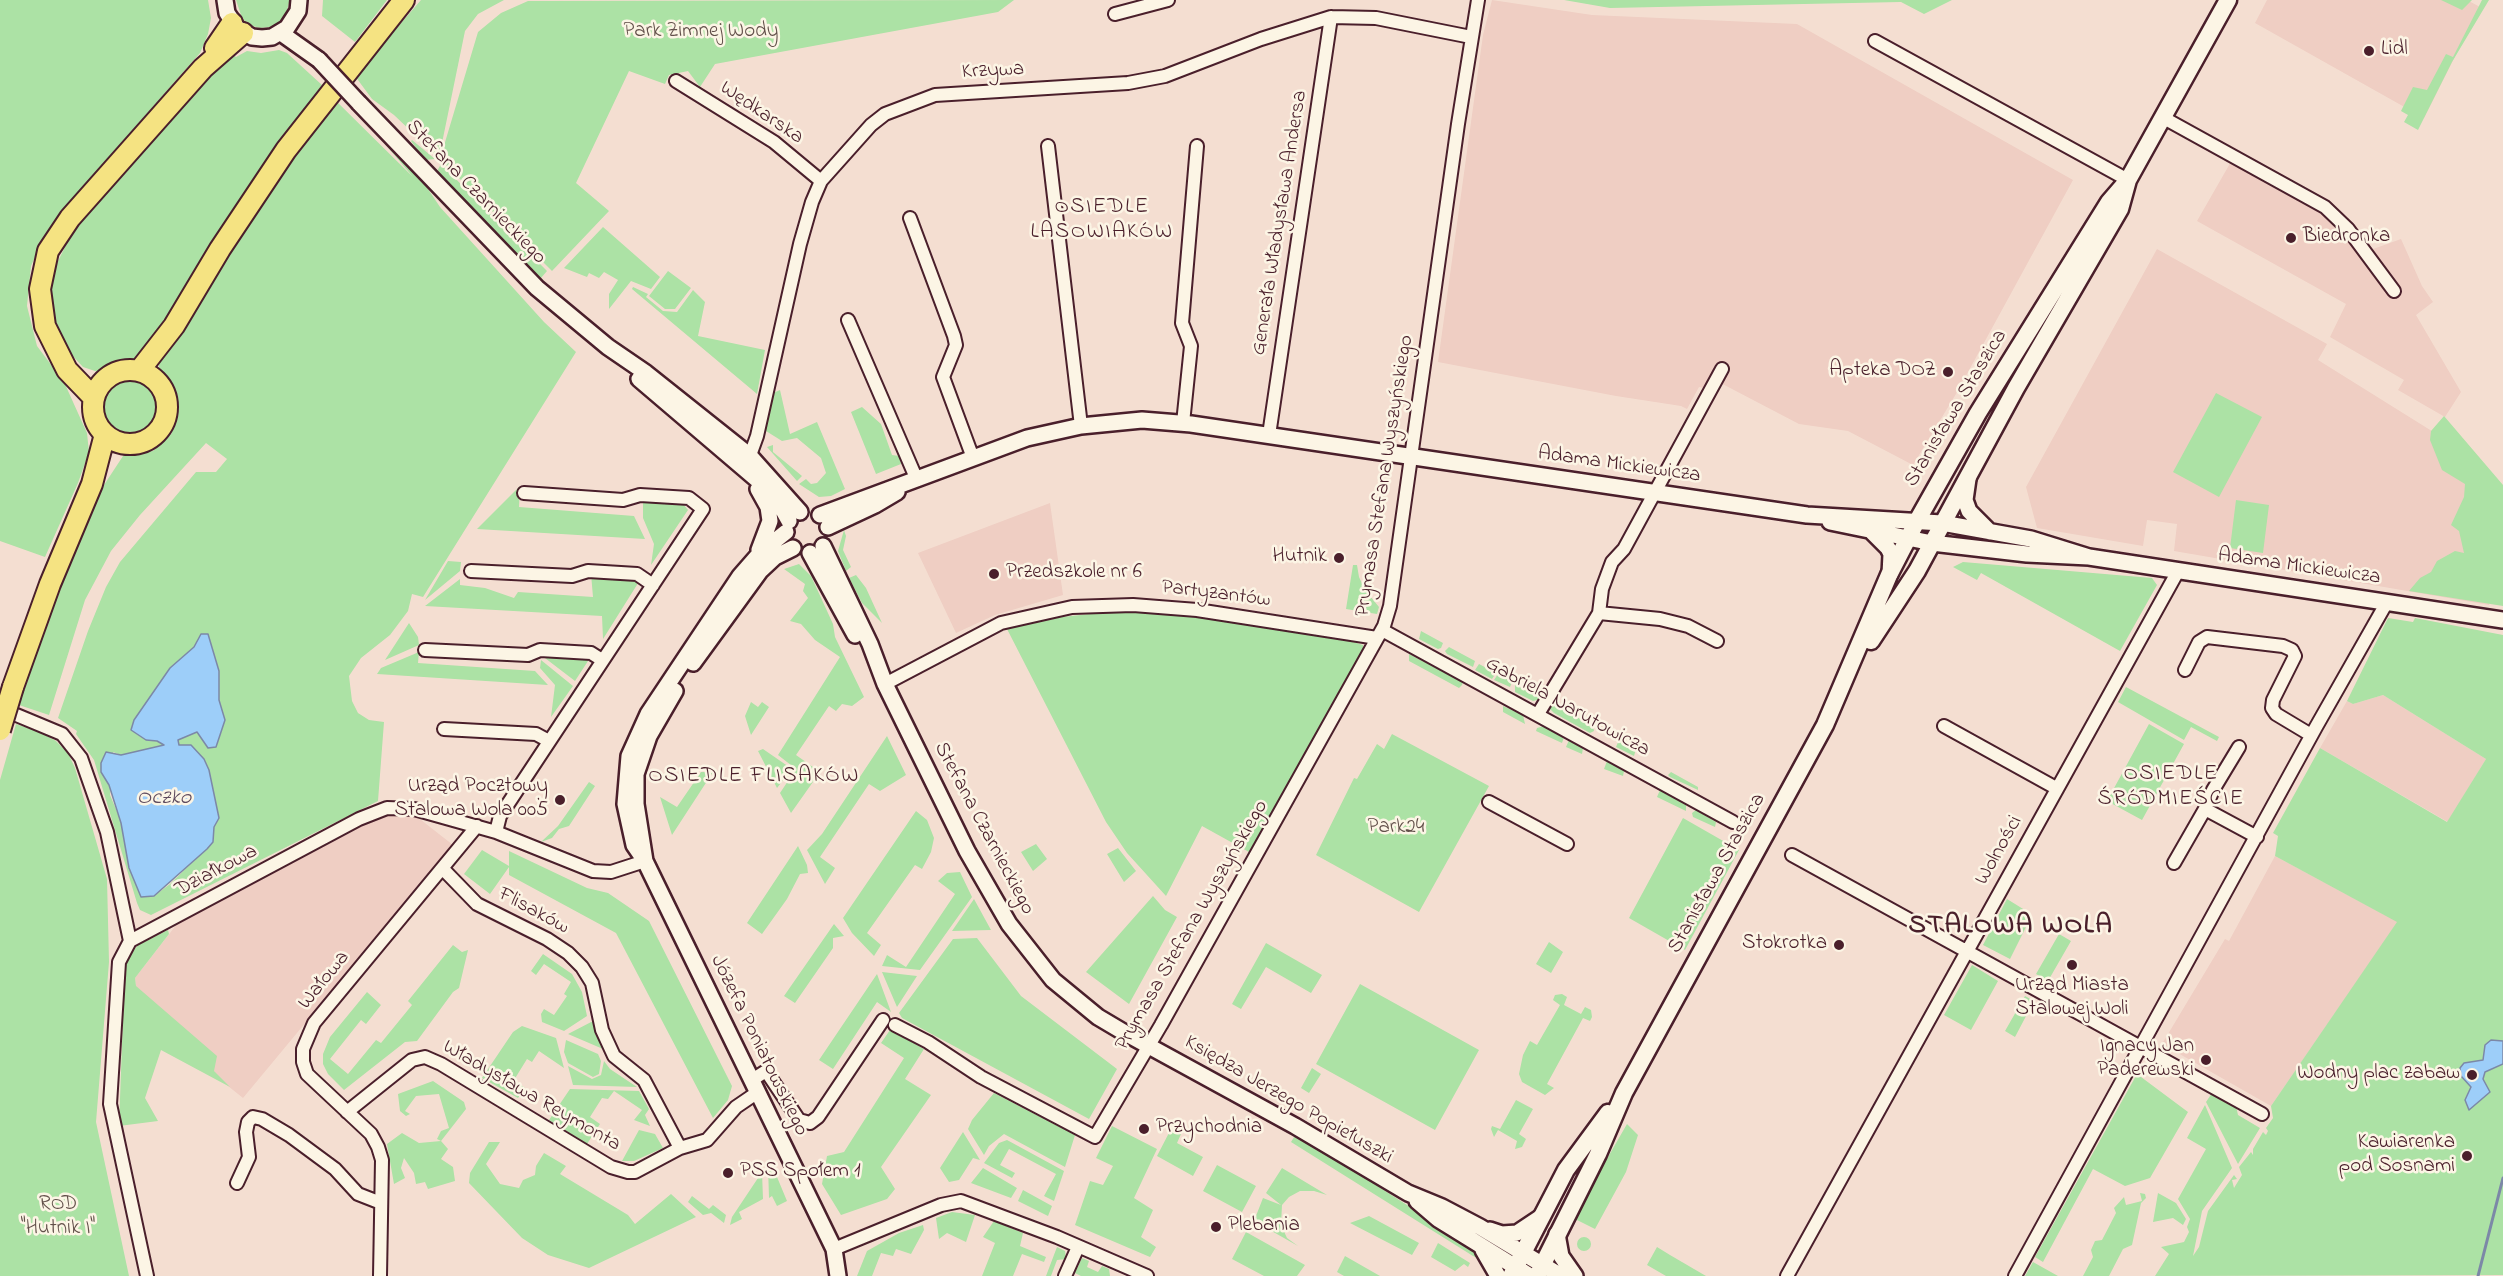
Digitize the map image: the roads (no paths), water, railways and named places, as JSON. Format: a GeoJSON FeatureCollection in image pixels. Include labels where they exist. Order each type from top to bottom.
{"type":"FeatureCollection","features":[{"type":"Feature","properties":{"kind":"main road"},"geometry":{"type":"LineString","coordinates":[[147,376],[220,249],[281,158],[347,69],[404,0]]}},
{"type":"Feature","properties":{"kind":"main road","name":"Stanisława Staszica"},"geometry":{"type":"LineString","coordinates":[[1536,1273],[1598,1154],[1623,1093],[1825,725],[1849,675],[1890,575],[1917,520],[1973,421],[2109,202],[2128,180],[2228,0]]}},
{"type":"Feature","properties":{"kind":"main road"},"geometry":{"type":"LineString","coordinates":[[99,390],[71,375],[56,351],[45,326],[39,294],[43,267],[51,246],[70,218],[238,28]]}},
{"type":"Feature","properties":{"kind":"main road","name":"Stanisława Staszica"},"geometry":{"type":"LineString","coordinates":[[1849,675],[1932,543],[2120,209],[2128,180]]}},
{"type":"Feature","properties":{"kind":"main road"},"geometry":{"type":"LineString","coordinates":[[117,372],[147,376],[166,401],[162,424],[145,440],[114,438],[94,416],[99,390],[117,372]]}},
{"type":"Feature","properties":{"kind":"main road"},"geometry":{"type":"LineString","coordinates":[[0,730],[50,584],[114,438]]}},
{"type":"Feature","properties":{"kind":"main road","name":"Stanisława Staszica"},"geometry":{"type":"LineString","coordinates":[[1516,1266],[1566,1170],[1623,1093]]}},
{"type":"Feature","properties":{"kind":"street"},"geometry":{"type":"LineString","coordinates":[[225,0],[238,28],[262,38],[287,28],[299,0]]}},
{"type":"Feature","properties":{"kind":"street"},"geometry":{"type":"LineString","coordinates":[[1115,14],[1168,0]]}},
{"type":"Feature","properties":{"kind":"street","name":"Prymasa Stefana Wyszyńskiego"},"geometry":{"type":"LineString","coordinates":[[755,1086],[766,1071],[799,1120],[810,1123],[818,1117],[889,1022],[928,1042],[981,1077],[1095,1137],[1380,634],[1390,606],[1478,0]]}},
{"type":"Feature","properties":{"kind":"street","name":"Krzywa"},"geometry":{"type":"LineString","coordinates":[[748,471],[749,455],[757,436],[800,244],[821,181],[871,125],[885,114],[935,95],[1128,83],[1165,76],[1261,39],[1331,17],[1376,18],[1471,37]]}},
{"type":"Feature","properties":{"kind":"street","name":"Generała Władysława Andersa"},"geometry":{"type":"LineString","coordinates":[[1269,435],[1331,17]]}},
{"type":"Feature","properties":{"kind":"street","name":"Stefana Czarnieckiego"},"geometry":{"type":"LineString","coordinates":[[287,28],[514,267],[608,347],[749,455],[792,522]]}},
{"type":"Feature","properties":{"kind":"street"},"geometry":{"type":"LineString","coordinates":[[1875,41],[2128,180]]}},
{"type":"Feature","properties":{"kind":"street","name":"Wędkarska"},"geometry":{"type":"LineString","coordinates":[[676,81],[774,142],[821,181]]}},
{"type":"Feature","properties":{"kind":"street"},"geometry":{"type":"LineString","coordinates":[[2162,117],[2325,207],[2348,229],[2394,291]]}},
{"type":"Feature","properties":{"kind":"street"},"geometry":{"type":"LineString","coordinates":[[1048,146],[1081,426]]}},
{"type":"Feature","properties":{"kind":"street"},"geometry":{"type":"LineString","coordinates":[[1183,423],[1191,346],[1182,323],[1197,146]]}},
{"type":"Feature","properties":{"kind":"street"},"geometry":{"type":"LineString","coordinates":[[910,218],[954,336],[956,345],[943,377],[973,458]]}},
{"type":"Feature","properties":{"kind":"street"},"geometry":{"type":"LineString","coordinates":[[848,320],[917,480]]}},
{"type":"Feature","properties":{"kind":"street","name":"Stefana Czarnieckiego"},"geometry":{"type":"LineString","coordinates":[[608,347],[646,386],[748,471],[770,493],[792,522]]}},
{"type":"Feature","properties":{"kind":"street"},"geometry":{"type":"LineString","coordinates":[[1538,714],[1599,613],[1602,589],[1612,562],[1624,549],[1722,369]]}},
{"type":"Feature","properties":{"kind":"street","name":"Adama Mickiewicza"},"geometry":{"type":"LineString","coordinates":[[824,521],[875,506],[917,480],[1027,438],[1081,426],[1142,420],[1183,423],[1269,435],[1823,517],[1840,515],[1942,523],[2031,539],[2089,557]]}},
{"type":"Feature","properties":{"kind":"street"},"geometry":{"type":"LineString","coordinates":[[748,471],[765,499],[769,513],[768,530],[757,556]]}},
{"type":"Feature","properties":{"kind":"street"},"geometry":{"type":"LineString","coordinates":[[1969,474],[1965,500],[1969,511],[1990,532]]}},
{"type":"Feature","properties":{"kind":"street"},"geometry":{"type":"LineString","coordinates":[[496,832],[500,816],[703,509],[689,498],[640,495],[623,500],[524,493]]}},
{"type":"Feature","properties":{"kind":"street","name":"Adama Mickiewicza"},"geometry":{"type":"LineString","coordinates":[[1823,517],[1831,522],[1932,543],[2027,554],[2089,557],[2503,620]]}},
{"type":"Feature","properties":{"kind":"street"},"geometry":{"type":"LineString","coordinates":[[824,521],[828,534],[817,549],[793,548],[792,522],[824,521]]}},
{"type":"Feature","properties":{"kind":"street","name":"Józefa Poniatowskiego"},"geometry":{"type":"LineString","coordinates":[[792,522],[757,556],[718,606],[652,707],[629,756],[625,785],[627,823],[634,845],[645,861],[834,1249],[838,1276]]}},
{"type":"Feature","properties":{"kind":"street"},"geometry":{"type":"LineString","coordinates":[[1871,531],[1883,541],[1891,554],[1890,575]]}},
{"type":"Feature","properties":{"kind":"street","name":"Józefa Poniatowskiego"},"geometry":{"type":"LineString","coordinates":[[645,861],[637,821],[635,788],[639,764],[649,736],[694,661],[755,578],[775,557],[793,548]]}},
{"type":"Feature","properties":{"kind":"street","name":"Stefana Czarnieckiego"},"geometry":{"type":"LineString","coordinates":[[817,549],[870,644],[885,684],[994,901],[1026,949],[1053,980],[1098,1017],[1147,1045]]}},
{"type":"Feature","properties":{"kind":"street"},"geometry":{"type":"LineString","coordinates":[[471,571],[572,576],[588,571],[627,573],[637,574],[653,585]]}},
{"type":"Feature","properties":{"kind":"street","name":"Wolności"},"geometry":{"type":"LineString","coordinates":[[1792,1275],[2056,788],[2178,571]]}},
{"type":"Feature","properties":{"kind":"street"},"geometry":{"type":"LineString","coordinates":[[2015,1276],[2311,735],[2387,602]]}},
{"type":"Feature","properties":{"kind":"street","name":"Partyzantów"},"geometry":{"type":"LineString","coordinates":[[885,684],[1001,623],[1072,608],[1132,605],[1197,610],[1380,634]]}},
{"type":"Feature","properties":{"kind":"street"},"geometry":{"type":"LineString","coordinates":[[1599,613],[1660,619],[1688,626],[1717,641]]}},
{"type":"Feature","properties":{"kind":"street","name":"Gabriela Narutowicza"},"geometry":{"type":"LineString","coordinates":[[1380,634],[1538,714],[1732,822]]}},
{"type":"Feature","properties":{"kind":"street"},"geometry":{"type":"LineString","coordinates":[[2185,670],[2199,642],[2207,637],[2283,646],[2292,650],[2295,656],[2272,700],[2272,708],[2276,714],[2311,735]]}},
{"type":"Feature","properties":{"kind":"street"},"geometry":{"type":"LineString","coordinates":[[425,650],[528,656],[540,650],[591,653],[602,660]]}},
{"type":"Feature","properties":{"kind":"street"},"geometry":{"type":"LineString","coordinates":[[0,709],[62,734],[81,758],[107,832],[130,941],[119,962],[110,1104],[147,1276]]}},
{"type":"Feature","properties":{"kind":"street"},"geometry":{"type":"LineString","coordinates":[[1944,726],[2056,788]]}},
{"type":"Feature","properties":{"kind":"street"},"geometry":{"type":"LineString","coordinates":[[444,729],[536,734],[549,741]]}},
{"type":"Feature","properties":{"kind":"street"},"geometry":{"type":"LineString","coordinates":[[2174,863],[2239,747]]}},
{"type":"Feature","properties":{"kind":"street"},"geometry":{"type":"LineString","coordinates":[[1489,802],[1567,844]]}},
{"type":"Feature","properties":{"kind":"street","name":"Działkowa"},"geometry":{"type":"LineString","coordinates":[[130,941],[377,810],[402,807],[477,826],[593,871],[611,872],[645,861]]}},
{"type":"Feature","properties":{"kind":"street"},"geometry":{"type":"LineString","coordinates":[[2205,809],[2257,837]]}},
{"type":"Feature","properties":{"kind":"street","name":"Wałowa"},"geometry":{"type":"LineString","coordinates":[[380,1276],[382,1160],[378,1147],[371,1134],[307,1074],[303,1062],[306,1042],[314,1023],[477,826]]}},
{"type":"Feature","properties":{"kind":"street"},"geometry":{"type":"LineString","coordinates":[[1792,855],[2262,1114]]}},
{"type":"Feature","properties":{"kind":"street","name":"Flisaków"},"geometry":{"type":"LineString","coordinates":[[442,869],[477,904],[552,942],[582,967],[592,983],[602,1030],[614,1056],[644,1080],[680,1149]]}},
{"type":"Feature","properties":{"kind":"street","name":"Księdza Jerzego Popiełuszki"},"geometry":{"type":"LineString","coordinates":[[1147,1045],[1289,1123],[1408,1193],[1442,1207],[1479,1227],[1516,1266]]}},
{"type":"Feature","properties":{"kind":"street","name":"Władysława Reymonta"},"geometry":{"type":"LineString","coordinates":[[347,1112],[412,1060],[425,1057],[441,1064],[620,1171],[635,1172],[680,1149],[708,1140],[755,1086]]}},
{"type":"Feature","properties":{"kind":"street"},"geometry":{"type":"LineString","coordinates":[[237,1183],[249,1157],[248,1122],[253,1118],[262,1119],[335,1168],[358,1194],[381,1203]]}},
{"type":"Feature","properties":{"kind":"street","name":"Księdza Jerzego Popiełuszki"},"geometry":{"type":"LineString","coordinates":[[1408,1193],[1438,1219],[1516,1266],[1536,1273],[1561,1276]]}},
{"type":"Feature","properties":{"kind":"street"},"geometry":{"type":"LineString","coordinates":[[834,1249],[941,1205],[961,1201],[1147,1276]]}},
{"type":"Feature","properties":{"kind":"street"},"geometry":{"type":"LineString","coordinates":[[1479,1227],[1502,1234],[1517,1233],[1541,1217]]}},
{"type":"Feature","properties":{"kind":"street"},"geometry":{"type":"LineString","coordinates":[[1557,1234],[1562,1256],[1575,1276]]}},
{"type":"Feature","properties":{"kind":"street"},"geometry":{"type":"LineString","coordinates":[[1477,1244],[1489,1257],[1498,1276]]}},
{"type":"Feature","properties":{"kind":"street"},"geometry":{"type":"LineString","coordinates":[[1065,1276],[1078,1247]]}},
{"type":"Feature","properties":{"kind":"water","name":"Oczko"},"geometry":{"type":"Polygon","coordinates":[[[201,634],[208,634],[219,671],[219,700],[225,720],[216,747],[208,748],[197,732],[178,740],[179,745],[191,745],[204,759],[209,770],[219,818],[214,827],[213,842],[207,849],[154,896],[141,897],[129,868],[121,823],[109,785],[101,772],[101,763],[106,752],[121,755],[164,745],[157,741],[146,740],[131,730],[134,720],[170,668],[194,647],[201,634]]]}},
{"type":"Feature","properties":{"kind":"water","name":"Wodny plac zabaw"},"geometry":{"type":"Polygon","coordinates":[[[2491,1040],[2503,1041],[2503,1064],[2485,1072],[2483,1079],[2490,1092],[2469,1110],[2465,1100],[2471,1087],[2461,1076],[2460,1068],[2464,1063],[2483,1060],[2485,1045],[2491,1040]]]}},
{"type":"Feature","properties":{"kind":"waterway"},"geometry":{"type":"LineString","coordinates":[[2478,1276],[2503,1178]]}},
{"type":"Feature","properties":{"kind":"place","name":"Lidl"},"geometry":{"type":"Point","coordinates":[2369,51]}},
{"type":"Feature","properties":{"kind":"place","name":"Biedronka"},"geometry":{"type":"Point","coordinates":[2291,238]}},
{"type":"Feature","properties":{"kind":"place","name":"Apteka DOZ"},"geometry":{"type":"Point","coordinates":[1948,372]}},
{"type":"Feature","properties":{"kind":"place","name":"Hutnik"},"geometry":{"type":"Point","coordinates":[1339,558]}},
{"type":"Feature","properties":{"kind":"place","name":"Przedszkole nr 6"},"geometry":{"type":"Point","coordinates":[994,574]}},
{"type":"Feature","properties":{"kind":"place","name":"Urząd Pocztowy Stalowa Wola 005"},"geometry":{"type":"Point","coordinates":[560,800]}},
{"type":"Feature","properties":{"kind":"place","name":"Stokrotka"},"geometry":{"type":"Point","coordinates":[1839,945]}},
{"type":"Feature","properties":{"kind":"place","name":"Urząd Miasta Stalowej Woli"},"geometry":{"type":"Point","coordinates":[2072,965]}},
{"type":"Feature","properties":{"kind":"place","name":"Ignacy Jan Paderewski"},"geometry":{"type":"Point","coordinates":[2206,1060]}},
{"type":"Feature","properties":{"kind":"place","name":"Wodny plac zabaw"},"geometry":{"type":"Point","coordinates":[2472,1075]}},
{"type":"Feature","properties":{"kind":"place","name":"Przychodnia"},"geometry":{"type":"Point","coordinates":[1144,1129]}},
{"type":"Feature","properties":{"kind":"place","name":"Kawiarenka pod Sosnami"},"geometry":{"type":"Point","coordinates":[2467,1156]}},
{"type":"Feature","properties":{"kind":"place","name":"PSS Społem 1"},"geometry":{"type":"Point","coordinates":[728,1173]}},
{"type":"Feature","properties":{"kind":"place","name":"Plebania"},"geometry":{"type":"Point","coordinates":[1216,1227]}},
{"type":"Feature","properties":{"kind":"district","name":"OSIEDLE LASOWIAKÓW"},"geometry":{"type":"Point","coordinates":[1102,220]}},
{"type":"Feature","properties":{"kind":"district","name":"OSIEDLE FLISAKÓW"},"geometry":{"type":"Point","coordinates":[754,777]}},
{"type":"Feature","properties":{"kind":"district","name":"OSIEDLE ŚRÓDMIEŚCIE"},"geometry":{"type":"Point","coordinates":[2171,788]}},
{"type":"Feature","properties":{"kind":"district","name":"STALOWA WOLA"},"geometry":{"type":"Point","coordinates":[2011,928]}},
{"type":"Feature","properties":{"kind":"park label","name":"Park Zimnej Wody"},"geometry":{"type":"Point","coordinates":[701,33]}},
{"type":"Feature","properties":{"kind":"park label","name":"Park24"},"geometry":{"type":"Point","coordinates":[1396,829]}},
{"type":"Feature","properties":{"kind":"park label","name":"ROD \"Hutnik I\""},"geometry":{"type":"Point","coordinates":[58,1218]}}]}
